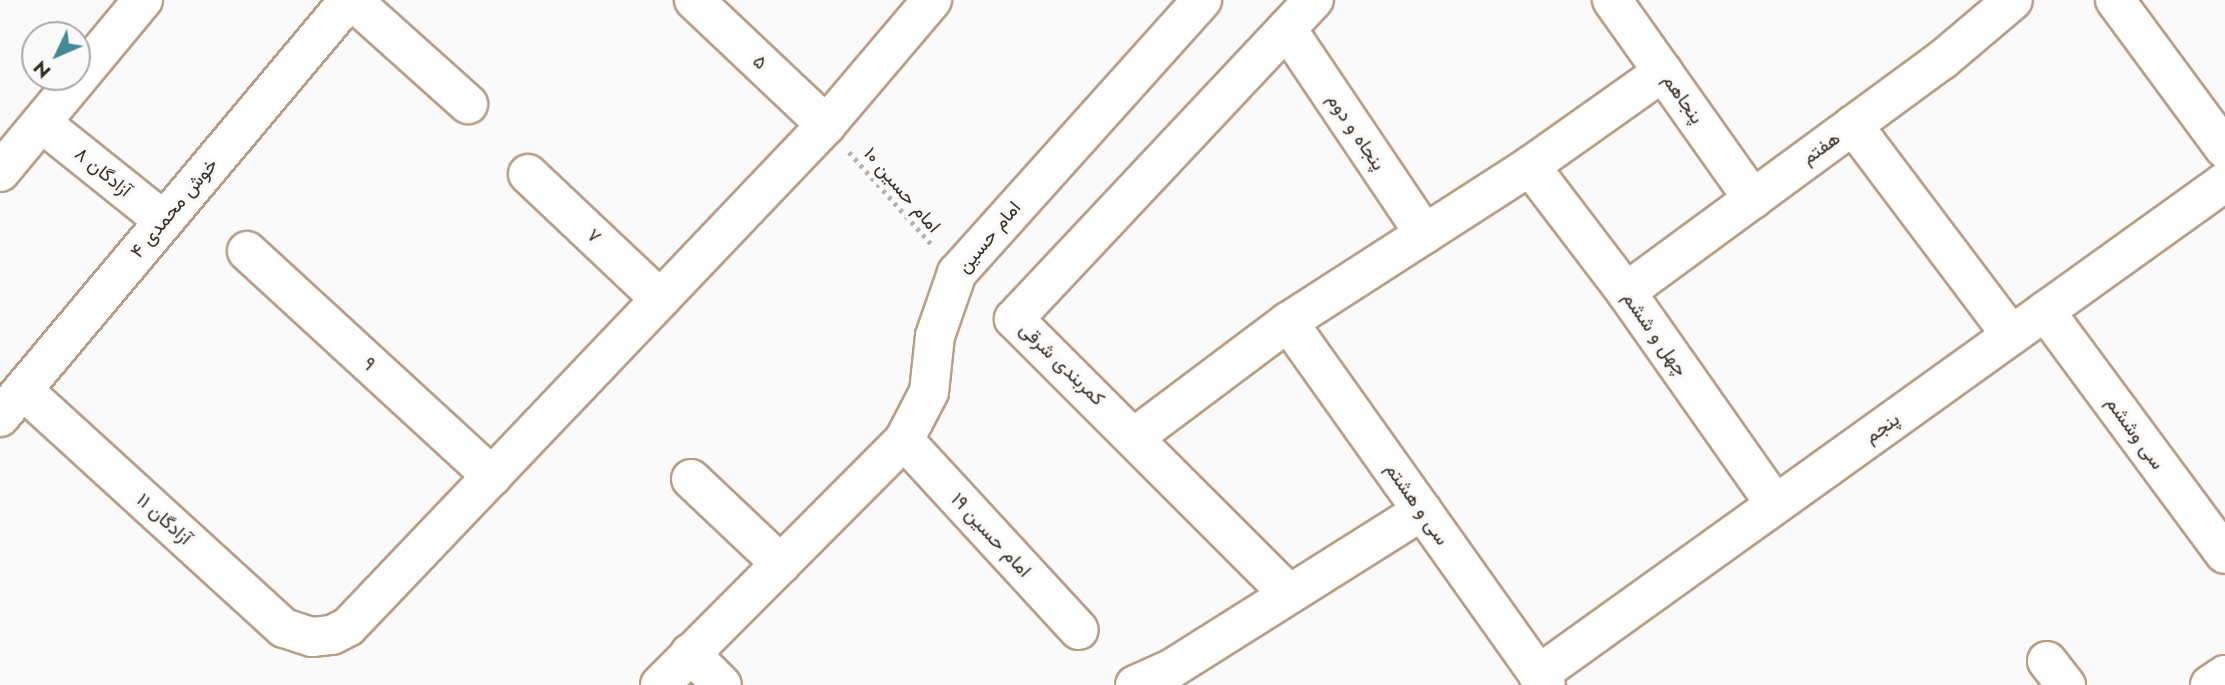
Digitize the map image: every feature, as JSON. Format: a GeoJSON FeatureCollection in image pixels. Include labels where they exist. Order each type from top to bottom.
{"type":"FeatureCollection","features":[{"type":"Feature","properties":{"kind":"street"},"geometry":{"type":"LineString","coordinates":[[0,172],[43,124],[143,0]]}},
{"type":"Feature","properties":{"kind":"street"},"geometry":{"type":"LineString","coordinates":[[350,0],[468,104]]}},
{"type":"Feature","properties":{"kind":"street","name":"خوش محمدی ۴"},"geometry":{"type":"LineString","coordinates":[[11,403],[350,0]]}},
{"type":"Feature","properties":{"kind":"street","name":"۵"},"geometry":{"type":"LineString","coordinates":[[694,0],[825,125]]}},
{"type":"Feature","properties":{"kind":"street"},"geometry":{"type":"LineString","coordinates":[[492,476],[825,125],[932,0]]}},
{"type":"Feature","properties":{"kind":"street","name":"امام حسین"},"geometry":{"type":"LineString","coordinates":[[660,685],[904,440],[929,392],[934,336],[957,273],[1202,0]]}},
{"type":"Feature","properties":{"kind":"street","name":"کمربندی شرقی"},"geometry":{"type":"LineString","coordinates":[[1289,594],[1136,436],[1014,319],[1314,0]]}},
{"type":"Feature","properties":{"kind":"street","name":"پنجاهم"},"geometry":{"type":"LineString","coordinates":[[1612,0],[1753,199]]}},
{"type":"Feature","properties":{"kind":"street","name":"هفتم"},"geometry":{"type":"LineString","coordinates":[[1626,292],[1853,125],[2013,0]]}},
{"type":"Feature","properties":{"kind":"street"},"geometry":{"type":"LineString","coordinates":[[2115,0],[2225,149]]}},
{"type":"Feature","properties":{"kind":"street","name":"پنجاه و دوم"},"geometry":{"type":"LineString","coordinates":[[1287,29],[1425,234]]}},
{"type":"Feature","properties":{"kind":"street"},"geometry":{"type":"LineString","coordinates":[[1136,436],[1288,322],[1530,166],[1663,72]]}},
{"type":"Feature","properties":{"kind":"street","name":"آزادگان ۸"},"geometry":{"type":"LineString","coordinates":[[43,124],[164,221]]}},
{"type":"Feature","properties":{"kind":"street"},"geometry":{"type":"LineString","coordinates":[[1853,125],[2011,335]]}},
{"type":"Feature","properties":{"kind":"street","name":"چهل و ششم"},"geometry":{"type":"LineString","coordinates":[[1530,166],[1626,292],[1775,504]]}},
{"type":"Feature","properties":{"kind":"street","name":"۷"},"geometry":{"type":"LineString","coordinates":[[528,174],[660,299]]}},
{"type":"Feature","properties":{"kind":"street","name":"پنجم"},"geometry":{"type":"LineString","coordinates":[[1542,680],[1775,504],[2225,182]]}},
{"type":"Feature","properties":{"kind":"street","name":"۹"},"geometry":{"type":"LineString","coordinates":[[247,251],[492,476]]}},
{"type":"Feature","properties":{"kind":"street","name":"سی وششم"},"geometry":{"type":"LineString","coordinates":[[2045,311],[2225,554]]}},
{"type":"Feature","properties":{"kind":"street","name":"سی و هشتم"},"geometry":{"type":"LineString","coordinates":[[1288,322],[1542,680]]}},
{"type":"Feature","properties":{"kind":"street","name":"آزادگان ۱۱"},"geometry":{"type":"LineString","coordinates":[[11,403],[284,628],[312,637],[332,635],[348,627],[492,476]]}},
{"type":"Feature","properties":{"kind":"street","name":"امام حسین ۱۹"},"geometry":{"type":"LineString","coordinates":[[904,440],[1079,630]]}},
{"type":"Feature","properties":{"kind":"street"},"geometry":{"type":"LineString","coordinates":[[691,479],[781,564]]}},
{"type":"Feature","properties":{"kind":"street"},"geometry":{"type":"LineString","coordinates":[[1135,685],[1177,677],[1289,594],[1422,510]]}},
{"type":"Feature","properties":{"kind":"street"},"geometry":{"type":"LineString","coordinates":[[690,653],[722,685]]}},
{"type":"Feature","properties":{"kind":"street"},"geometry":{"type":"LineString","coordinates":[[2210,685],[2225,675]]}},
{"type":"Feature","properties":{"kind":"path","name":"امام حسین ۱۰"},"geometry":{"type":"LineString","coordinates":[[825,125],[957,273]]}}]}
